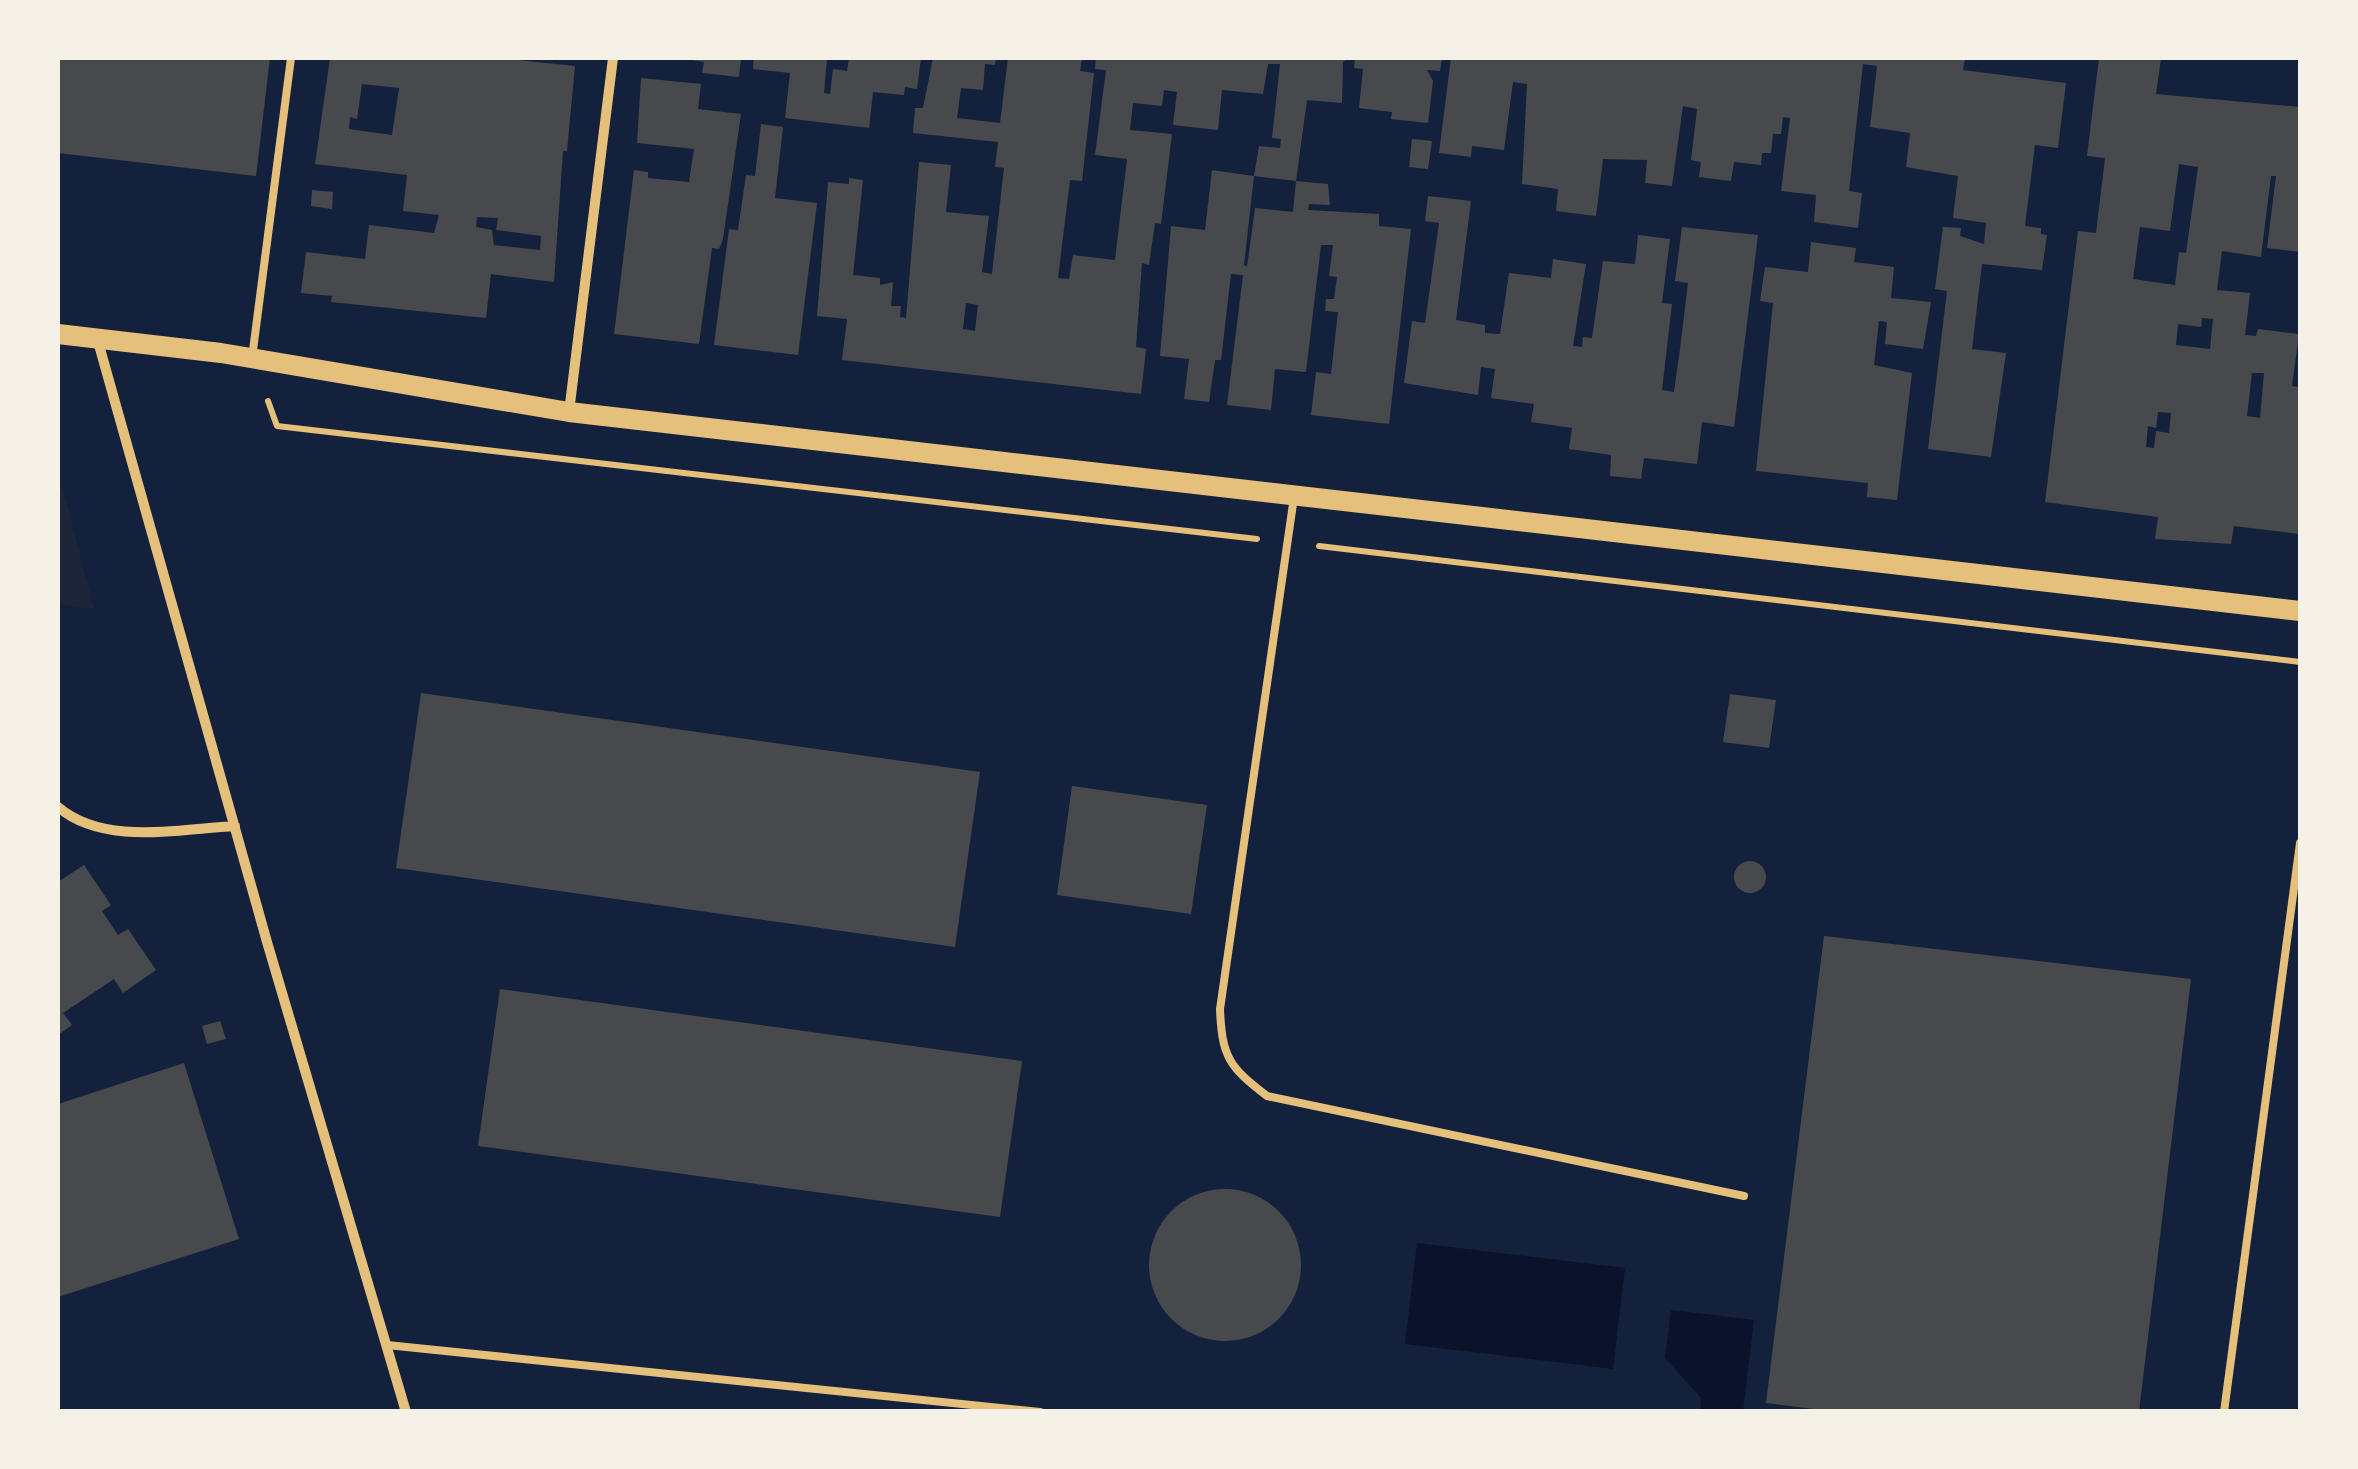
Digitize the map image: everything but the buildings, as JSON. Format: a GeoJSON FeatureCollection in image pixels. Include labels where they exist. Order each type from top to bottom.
{"type":"FeatureCollection","features":[{"type":"Feature","properties":{"kind":"main road"},"geometry":{"type":"LineString","coordinates":[[58,334],[252,358],[569,412],[2300,612]]}},
{"type":"Feature","properties":{"kind":"street"},"geometry":{"type":"LineString","coordinates":[[569,412],[613,58]]}},
{"type":"Feature","properties":{"kind":"street"},"geometry":{"type":"LineString","coordinates":[[97,338],[406,1412]]}},
{"type":"Feature","properties":{"kind":"street"},"geometry":{"type":"LineString","coordinates":[[58,807],[71,819],[110,832],[235,826]]}},
{"type":"Feature","properties":{"kind":"lane"},"geometry":{"type":"LineString","coordinates":[[252,358],[291,58]]}},
{"type":"Feature","properties":{"kind":"lane"},"geometry":{"type":"LineString","coordinates":[[1294,496],[1220,1008],[1221,1042],[1234,1071],[1267,1096],[1744,1196]]}},
{"type":"Feature","properties":{"kind":"lane"},"geometry":{"type":"LineString","coordinates":[[2224,1412],[2300,843]]}},
{"type":"Feature","properties":{"kind":"lane"},"geometry":{"type":"LineString","coordinates":[[386,1345],[1040,1412]]}},
{"type":"Feature","properties":{"kind":"shaded area"},"geometry":{"type":"Polygon","coordinates":[[[58,470],[94,609],[58,604],[58,470]]]}},
{"type":"Feature","properties":{"kind":"shaded area"},"geometry":{"type":"Polygon","coordinates":[[[1417,1243],[1625,1268],[1613,1369],[1405,1344],[1417,1243]]]}},
{"type":"Feature","properties":{"kind":"shaded area"},"geometry":{"type":"Polygon","coordinates":[[[1671,1310],[1754,1320],[1743,1411],[1700,1411],[1701,1398],[1665,1358],[1671,1310]]]}}]}
